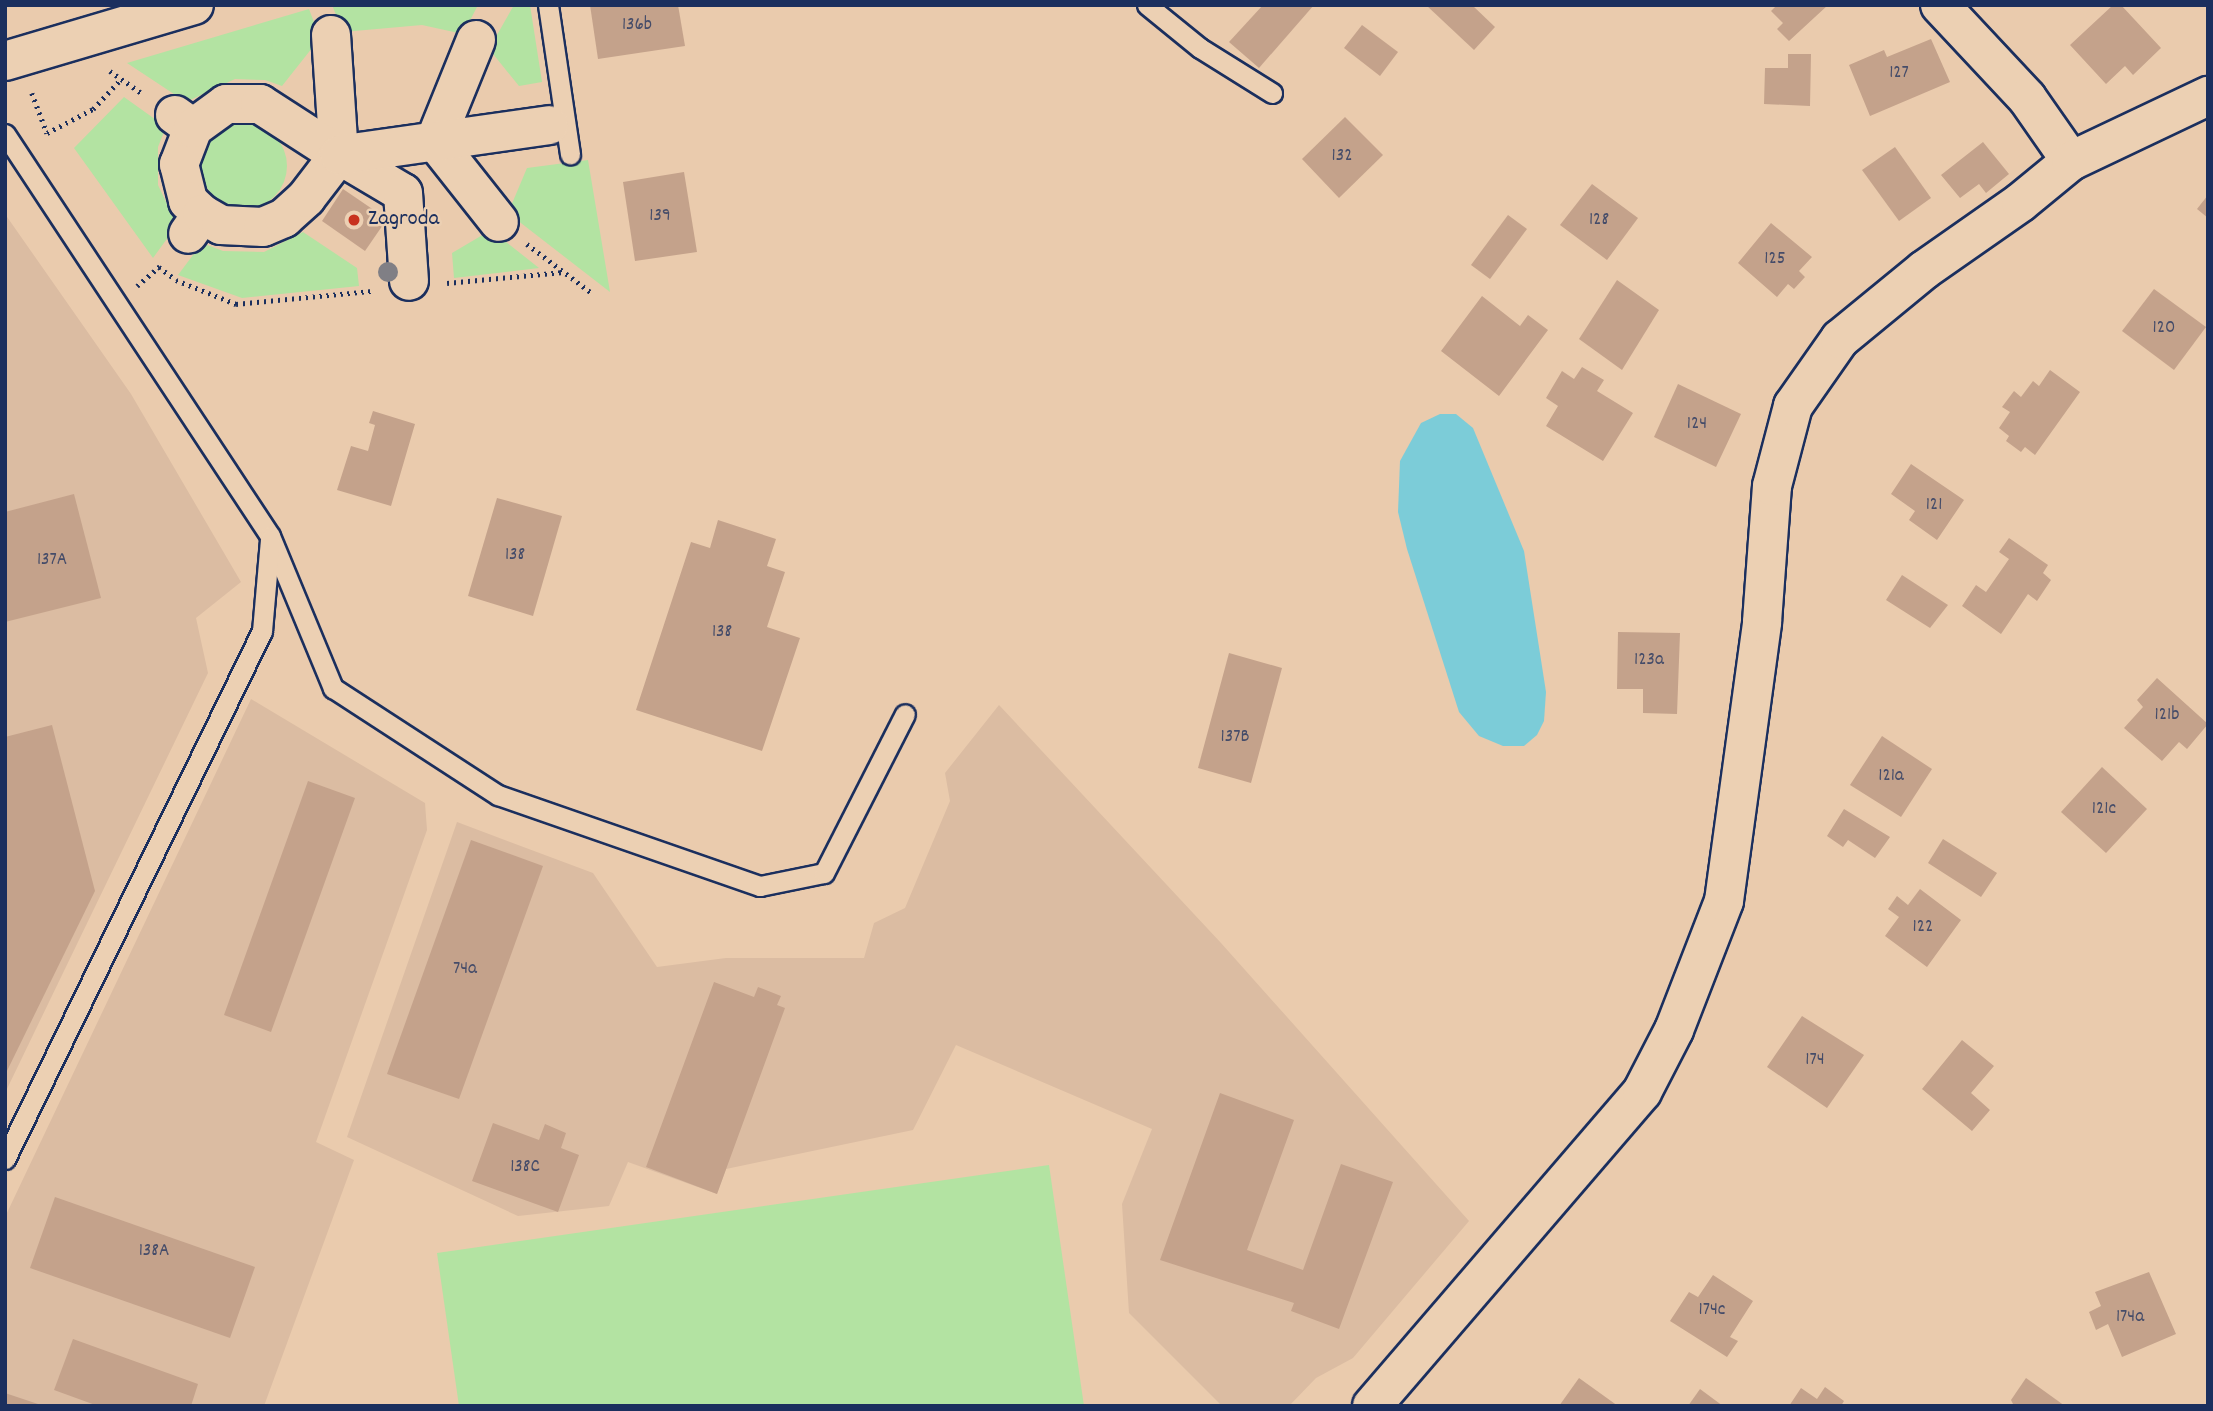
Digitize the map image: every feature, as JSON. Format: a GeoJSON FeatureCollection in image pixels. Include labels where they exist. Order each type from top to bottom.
{"type":"FeatureCollection","features":[{"type":"Feature","properties":{"kind":"street"},"geometry":{"type":"LineString","coordinates":[[19,70],[194,5]]}},
{"type":"Feature","properties":{"kind":"street"},"geometry":{"type":"LineString","coordinates":[[1940,5],[2027,98],[2071,161]]}},
{"type":"Feature","properties":{"kind":"street"},"geometry":{"type":"LineString","coordinates":[[331,35],[339,155],[306,198],[284,218],[263,227],[195,224],[178,164],[184,122],[226,104],[260,104],[339,155],[403,193],[409,285]]}},
{"type":"Feature","properties":{"kind":"street"},"geometry":{"type":"LineString","coordinates":[[435,141],[476,40]]}},
{"type":"Feature","properties":{"kind":"street"},"geometry":{"type":"LineString","coordinates":[[1372,1406],[1642,1092],[1674,1030],[1724,901],[1762,622],[1772,486],[1793,406],[1840,339],[1924,270],[2021,202],[2071,161],[2208,96]]}},
{"type":"Feature","properties":{"kind":"street"},"geometry":{"type":"LineString","coordinates":[[339,155],[435,141],[560,139]]}},
{"type":"Feature","properties":{"kind":"street"},"geometry":{"type":"LineString","coordinates":[[435,141],[499,222]]}},
{"type":"Feature","properties":{"kind":"lane"},"geometry":{"type":"LineString","coordinates":[[548,5],[560,139]]}},
{"type":"Feature","properties":{"kind":"lane"},"geometry":{"type":"LineString","coordinates":[[1147,5],[1200,48],[1272,93]]}},
{"type":"Feature","properties":{"kind":"lane"},"geometry":{"type":"LineString","coordinates":[[5,134],[270,536],[333,688],[498,795],[760,886],[824,873],[905,714]]}},
{"type":"Feature","properties":{"kind":"lane"},"geometry":{"type":"LineString","coordinates":[[5,1158],[262,631],[270,536]]}},
{"type":"Feature","properties":{"kind":"path"},"geometry":{"type":"LineString","coordinates":[[104,66],[184,122]]}},
{"type":"Feature","properties":{"kind":"path"},"geometry":{"type":"LineString","coordinates":[[19,70],[47,133],[93,109],[121,79]]}},
{"type":"Feature","properties":{"kind":"path"},"geometry":{"type":"LineString","coordinates":[[499,222],[593,294]]}},
{"type":"Feature","properties":{"kind":"path"},"geometry":{"type":"LineString","coordinates":[[118,302],[159,267],[195,224]]}},
{"type":"Feature","properties":{"kind":"path"},"geometry":{"type":"LineString","coordinates":[[159,267],[176,281],[236,303],[563,272]]}},
{"type":"Feature","properties":{"kind":"shaded area"},"geometry":{"type":"Polygon","coordinates":[[[5,214],[131,394],[241,582],[196,618],[208,673],[5,1093],[5,214]]]}},
{"type":"Feature","properties":{"kind":"shaded area"},"geometry":{"type":"Polygon","coordinates":[[[251,699],[425,803],[427,830],[316,1142],[354,1160],[264,1406],[5,1406],[5,1217],[251,699]]]}},
{"type":"Feature","properties":{"kind":"shaded area"},"geometry":{"type":"Polygon","coordinates":[[[999,705],[1221,943],[1469,1221],[1353,1358],[1316,1378],[1289,1406],[1222,1406],[1129,1313],[1122,1204],[1152,1129],[956,1045],[913,1130],[726,1169],[717,1194],[628,1162],[609,1206],[518,1216],[347,1137],[457,822],[593,873],[657,967],[726,958],[864,958],[874,923],[905,908],[950,801],[945,773],[999,705]]]}},
{"type":"Feature","properties":{"kind":"green space"},"geometry":{"type":"Polygon","coordinates":[[[332,5],[478,5],[463,34],[422,25],[343,32],[332,5]]]}},
{"type":"Feature","properties":{"kind":"green space"},"geometry":{"type":"Polygon","coordinates":[[[514,5],[530,5],[542,82],[519,86],[489,49],[514,5]]]}},
{"type":"Feature","properties":{"kind":"green space"},"geometry":{"type":"Polygon","coordinates":[[[309,9],[320,38],[282,86],[265,80],[235,79],[186,102],[127,63],[309,9]]]}},
{"type":"Feature","properties":{"kind":"green space"},"geometry":{"type":"Polygon","coordinates":[[[124,97],[166,127],[158,147],[158,185],[177,225],[153,258],[74,148],[124,97]]]}},
{"type":"Feature","properties":{"kind":"green space"},"geometry":{"type":"Polygon","coordinates":[[[244,123],[268,130],[280,142],[287,166],[280,190],[268,202],[244,209],[220,202],[208,190],[201,166],[208,142],[220,130],[244,123]]]}},
{"type":"Feature","properties":{"kind":"green space"},"geometry":{"type":"Polygon","coordinates":[[[588,160],[610,292],[508,213],[527,168],[588,160]]]}},
{"type":"Feature","properties":{"kind":"green space"},"geometry":{"type":"Polygon","coordinates":[[[491,230],[539,268],[454,278],[452,253],[491,230]]]}},
{"type":"Feature","properties":{"kind":"green space"},"geometry":{"type":"Polygon","coordinates":[[[303,232],[357,268],[359,286],[242,298],[178,275],[202,243],[223,251],[264,252],[303,232]]]}},
{"type":"Feature","properties":{"kind":"green space"},"geometry":{"type":"Polygon","coordinates":[[[1049,1165],[1084,1406],[459,1406],[437,1253],[1049,1165]]]}},
{"type":"Feature","properties":{"kind":"water"},"geometry":{"type":"Polygon","coordinates":[[[1440,414],[1456,414],[1473,428],[1524,551],[1546,692],[1544,721],[1537,735],[1524,746],[1503,746],[1479,736],[1459,712],[1407,549],[1398,512],[1400,461],[1421,423],[1440,414]]]}},
{"type":"Feature","properties":{"kind":"building"},"geometry":{"type":"Polygon","coordinates":[[[590,5],[678,5],[685,46],[598,59],[590,5]]]}},
{"type":"Feature","properties":{"kind":"building"},"geometry":{"type":"Polygon","coordinates":[[[1263,5],[1314,5],[1259,68],[1229,42],[1263,5]]]}},
{"type":"Feature","properties":{"kind":"building"},"geometry":{"type":"Polygon","coordinates":[[[1426,5],[1472,5],[1495,27],[1474,50],[1426,5]]]}},
{"type":"Feature","properties":{"kind":"building"},"geometry":{"type":"Polygon","coordinates":[[[1777,5],[1828,5],[1789,41],[1777,29],[1783,23],[1771,11],[1777,5]]]}},
{"type":"Feature","properties":{"kind":"building"},"geometry":{"type":"Polygon","coordinates":[[[2113,5],[2121,5],[2161,48],[2133,75],[2125,66],[2106,84],[2070,45],[2113,5]]]}},
{"type":"Feature","properties":{"kind":"building"},"geometry":{"type":"Polygon","coordinates":[[[1362,25],[1398,52],[1380,76],[1344,48],[1362,25]]]}},
{"type":"Feature","properties":{"kind":"building"},"geometry":{"type":"Polygon","coordinates":[[[1931,39],[1950,82],[1870,116],[1849,65],[1884,50],[1887,57],[1931,39]]]}},
{"type":"Feature","properties":{"kind":"building"},"geometry":{"type":"Polygon","coordinates":[[[1788,54],[1811,54],[1810,106],[1764,104],[1765,68],[1788,68],[1788,54]]]}},
{"type":"Feature","properties":{"kind":"building"},"geometry":{"type":"Polygon","coordinates":[[[1345,117],[1383,155],[1339,198],[1302,159],[1345,117]]]}},
{"type":"Feature","properties":{"kind":"building"},"geometry":{"type":"Polygon","coordinates":[[[1983,142],[2009,174],[1986,193],[1979,184],[1960,198],[1941,175],[1983,142]]]}},
{"type":"Feature","properties":{"kind":"building"},"geometry":{"type":"Polygon","coordinates":[[[1895,147],[1931,198],[1899,221],[1862,170],[1895,147]]]}},
{"type":"Feature","properties":{"kind":"building"},"geometry":{"type":"Polygon","coordinates":[[[684,172],[697,252],[635,261],[623,182],[684,172]]]}},
{"type":"Feature","properties":{"kind":"building"},"geometry":{"type":"Polygon","coordinates":[[[1592,184],[1638,218],[1607,260],[1560,225],[1592,184]]]}},
{"type":"Feature","properties":{"kind":"building","name":"Zagroda"},"geometry":{"type":"Polygon","coordinates":[[[343,189],[387,219],[365,251],[322,221],[343,189]]]}},
{"type":"Feature","properties":{"kind":"building"},"geometry":{"type":"Polygon","coordinates":[[[2208,195],[2208,218],[2197,209],[2208,195]]]}},
{"type":"Feature","properties":{"kind":"building"},"geometry":{"type":"Polygon","coordinates":[[[1508,215],[1527,229],[1490,279],[1471,265],[1508,215]]]}},
{"type":"Feature","properties":{"kind":"building"},"geometry":{"type":"Polygon","coordinates":[[[1771,223],[1812,257],[1799,271],[1805,277],[1794,289],[1788,284],[1777,297],[1738,263],[1771,223]]]}},
{"type":"Feature","properties":{"kind":"building"},"geometry":{"type":"Polygon","coordinates":[[[1617,280],[1659,310],[1622,370],[1579,339],[1617,280]]]}},
{"type":"Feature","properties":{"kind":"building"},"geometry":{"type":"Polygon","coordinates":[[[2154,289],[2206,327],[2174,370],[2122,331],[2154,289]]]}},
{"type":"Feature","properties":{"kind":"building"},"geometry":{"type":"Polygon","coordinates":[[[1482,296],[1520,326],[1528,315],[1548,330],[1499,396],[1441,351],[1482,296]]]}},
{"type":"Feature","properties":{"kind":"building"},"geometry":{"type":"Polygon","coordinates":[[[1582,367],[1604,380],[1597,391],[1633,413],[1603,461],[1546,426],[1558,406],[1546,398],[1562,371],[1574,379],[1582,367]]]}},
{"type":"Feature","properties":{"kind":"building"},"geometry":{"type":"Polygon","coordinates":[[[2050,370],[2080,392],[2035,455],[2025,447],[2021,452],[2006,441],[2009,436],[1999,428],[2010,412],[2002,407],[2014,391],[2021,397],[2033,381],[2039,386],[2050,370]]]}},
{"type":"Feature","properties":{"kind":"building"},"geometry":{"type":"Polygon","coordinates":[[[1678,384],[1741,414],[1716,467],[1654,437],[1678,384]]]}},
{"type":"Feature","properties":{"kind":"building"},"geometry":{"type":"Polygon","coordinates":[[[373,411],[415,424],[391,506],[337,490],[351,446],[368,451],[375,425],[369,423],[373,411]]]}},
{"type":"Feature","properties":{"kind":"building"},"geometry":{"type":"Polygon","coordinates":[[[1911,464],[1964,500],[1937,540],[1909,520],[1915,511],[1891,494],[1911,464]]]}},
{"type":"Feature","properties":{"kind":"building"},"geometry":{"type":"Polygon","coordinates":[[[74,494],[101,598],[5,622],[5,512],[74,494]]]}},
{"type":"Feature","properties":{"kind":"building"},"geometry":{"type":"Polygon","coordinates":[[[497,498],[562,516],[533,616],[468,596],[497,498]]]}},
{"type":"Feature","properties":{"kind":"building"},"geometry":{"type":"Polygon","coordinates":[[[718,520],[776,539],[767,566],[785,572],[767,627],[800,638],[762,751],[636,710],[691,542],[710,548],[718,520]]]}},
{"type":"Feature","properties":{"kind":"building"},"geometry":{"type":"Polygon","coordinates":[[[2009,538],[2048,565],[2043,573],[2051,580],[2037,601],[2028,594],[2001,634],[1962,606],[1976,585],[1986,592],[2009,559],[1999,552],[2009,538]]]}},
{"type":"Feature","properties":{"kind":"building"},"geometry":{"type":"Polygon","coordinates":[[[1902,575],[1948,605],[1930,628],[1886,600],[1902,575]]]}},
{"type":"Feature","properties":{"kind":"building"},"geometry":{"type":"Polygon","coordinates":[[[1618,632],[1680,633],[1677,714],[1643,713],[1643,689],[1617,689],[1618,632]]]}},
{"type":"Feature","properties":{"kind":"building"},"geometry":{"type":"Polygon","coordinates":[[[1229,653],[1282,668],[1251,783],[1198,768],[1229,653]]]}},
{"type":"Feature","properties":{"kind":"building"},"geometry":{"type":"Polygon","coordinates":[[[2157,678],[2208,724],[2187,749],[2179,742],[2162,761],[2124,728],[2143,707],[2137,700],[2157,678]]]}},
{"type":"Feature","properties":{"kind":"building"},"geometry":{"type":"Polygon","coordinates":[[[52,725],[95,891],[5,1075],[5,737],[52,725]]]}},
{"type":"Feature","properties":{"kind":"building"},"geometry":{"type":"Polygon","coordinates":[[[1882,736],[1932,769],[1901,817],[1850,785],[1882,736]]]}},
{"type":"Feature","properties":{"kind":"building"},"geometry":{"type":"Polygon","coordinates":[[[2102,767],[2147,809],[2106,853],[2061,812],[2102,767]]]}},
{"type":"Feature","properties":{"kind":"building"},"geometry":{"type":"Polygon","coordinates":[[[308,781],[355,798],[271,1032],[224,1015],[308,781]]]}},
{"type":"Feature","properties":{"kind":"building"},"geometry":{"type":"Polygon","coordinates":[[[1844,809],[1890,837],[1875,858],[1848,840],[1843,847],[1827,836],[1844,809]]]}},
{"type":"Feature","properties":{"kind":"building"},"geometry":{"type":"Polygon","coordinates":[[[1943,839],[1997,873],[1981,897],[1928,863],[1943,839]]]}},
{"type":"Feature","properties":{"kind":"building"},"geometry":{"type":"Polygon","coordinates":[[[471,840],[543,866],[459,1099],[387,1074],[471,840]]]}},
{"type":"Feature","properties":{"kind":"building"},"geometry":{"type":"Polygon","coordinates":[[[1920,889],[1961,920],[1927,967],[1885,936],[1899,917],[1888,909],[1897,896],[1908,905],[1920,889]]]}},
{"type":"Feature","properties":{"kind":"building"},"geometry":{"type":"Polygon","coordinates":[[[714,982],[754,997],[758,987],[781,996],[777,1005],[785,1008],[717,1194],[646,1167],[714,982]]]}},
{"type":"Feature","properties":{"kind":"building"},"geometry":{"type":"Polygon","coordinates":[[[1802,1016],[1864,1055],[1827,1108],[1767,1067],[1802,1016]]]}},
{"type":"Feature","properties":{"kind":"building"},"geometry":{"type":"Polygon","coordinates":[[[1962,1040],[1994,1066],[1971,1093],[1990,1110],[1972,1131],[1922,1089],[1962,1040]]]}},
{"type":"Feature","properties":{"kind":"building"},"geometry":{"type":"Polygon","coordinates":[[[1220,1093],[1294,1120],[1247,1250],[1303,1270],[1341,1164],[1393,1182],[1339,1329],[1291,1311],[1294,1303],[1160,1260],[1220,1093]]]}},
{"type":"Feature","properties":{"kind":"building"},"geometry":{"type":"Polygon","coordinates":[[[493,1123],[539,1140],[545,1124],[566,1133],[561,1148],[579,1155],[558,1212],[472,1181],[493,1123]]]}},
{"type":"Feature","properties":{"kind":"building"},"geometry":{"type":"Polygon","coordinates":[[[55,1197],[255,1267],[230,1338],[30,1268],[55,1197]]]}},
{"type":"Feature","properties":{"kind":"building"},"geometry":{"type":"Polygon","coordinates":[[[2149,1272],[2176,1334],[2122,1357],[2108,1324],[2096,1330],[2089,1312],[2101,1306],[2095,1292],[2149,1272]]]}},
{"type":"Feature","properties":{"kind":"building"},"geometry":{"type":"Polygon","coordinates":[[[1713,1275],[1753,1301],[1730,1337],[1738,1341],[1727,1357],[1670,1321],[1689,1292],[1698,1297],[1713,1275]]]}},
{"type":"Feature","properties":{"kind":"building"},"geometry":{"type":"Polygon","coordinates":[[[73,1339],[198,1384],[191,1406],[98,1406],[54,1390],[73,1339]]]}},
{"type":"Feature","properties":{"kind":"building"},"geometry":{"type":"Polygon","coordinates":[[[1579,1378],[1618,1406],[1559,1406],[1579,1378]]]}},
{"type":"Feature","properties":{"kind":"building"},"geometry":{"type":"Polygon","coordinates":[[[2026,1378],[2065,1406],[2014,1406],[2011,1400],[2026,1378]]]}},
{"type":"Feature","properties":{"kind":"building"},"geometry":{"type":"Polygon","coordinates":[[[1825,1387],[1844,1401],[1841,1406],[1789,1406],[1801,1388],[1817,1399],[1825,1387]]]}},
{"type":"Feature","properties":{"kind":"building"},"geometry":{"type":"Polygon","coordinates":[[[1700,1389],[1723,1406],[1688,1406],[1700,1389]]]}},
{"type":"Feature","properties":{"kind":"building"},"geometry":{"type":"Polygon","coordinates":[[[5,1393],[41,1405],[41,1406],[5,1406],[5,1393]]]}},
{"type":"Feature","properties":{"kind":"place","name":"Zagroda"},"geometry":{"type":"Point","coordinates":[354,220]}}]}
